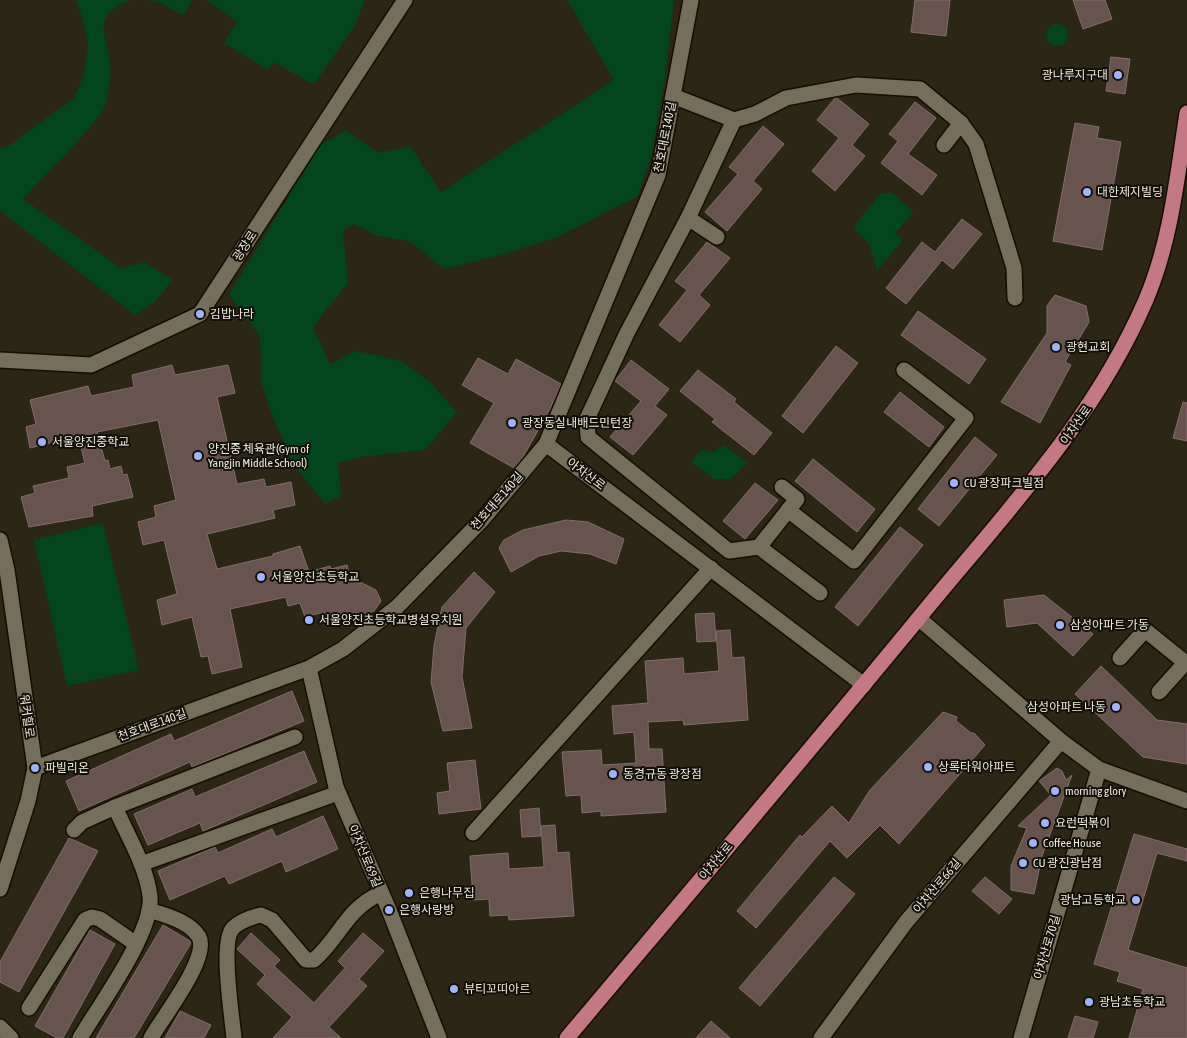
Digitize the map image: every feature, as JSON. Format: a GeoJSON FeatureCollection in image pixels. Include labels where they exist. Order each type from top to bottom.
{"type":"FeatureCollection","features":[{"type":"Feature","properties":{"kind":"main road","name":"아차산로"},"geometry":{"type":"LineString","coordinates":[[567,1038],[864,685],[1070,435],[1114,366],[1146,300],[1162,255],[1171,216],[1187,113]]}},
{"type":"Feature","properties":{"kind":"street","name":"광장로"},"geometry":{"type":"LineString","coordinates":[[0,360],[91,365],[200,314],[404,0]]}},
{"type":"Feature","properties":{"kind":"street","name":"천호대로140길"},"geometry":{"type":"LineString","coordinates":[[35,768],[309,668],[343,649],[397,607],[482,520],[546,444],[658,175],[691,0]]}},
{"type":"Feature","properties":{"kind":"street"},"geometry":{"type":"LineString","coordinates":[[673,96],[734,120],[755,114],[786,98],[856,85],[920,89],[961,123],[976,144],[1014,268],[1015,298]]}},
{"type":"Feature","properties":{"kind":"street"},"geometry":{"type":"LineString","coordinates":[[734,120],[688,218],[627,333],[587,419],[588,437],[730,550],[760,547],[820,593]]}},
{"type":"Feature","properties":{"kind":"street"},"geometry":{"type":"LineString","coordinates":[[944,145],[961,123]]}},
{"type":"Feature","properties":{"kind":"street"},"geometry":{"type":"LineString","coordinates":[[688,218],[717,237]]}},
{"type":"Feature","properties":{"kind":"street"},"geometry":{"type":"LineString","coordinates":[[788,510],[854,561],[966,418],[904,370]]}},
{"type":"Feature","properties":{"kind":"street","name":"아차산로"},"geometry":{"type":"LineString","coordinates":[[546,444],[864,685]]}},
{"type":"Feature","properties":{"kind":"street"},"geometry":{"type":"LineString","coordinates":[[760,547],[797,499],[782,487]]}},
{"type":"Feature","properties":{"kind":"street","name":"워커힐로"},"geometry":{"type":"LineString","coordinates":[[0,540],[7,570],[35,768],[28,801],[0,889]]}},
{"type":"Feature","properties":{"kind":"street"},"geometry":{"type":"LineString","coordinates":[[473,833],[711,568]]}},
{"type":"Feature","properties":{"kind":"street"},"geometry":{"type":"LineString","coordinates":[[917,620],[923,622],[1061,741],[1099,769],[1187,801]]}},
{"type":"Feature","properties":{"kind":"street"},"geometry":{"type":"LineString","coordinates":[[1120,658],[1146,630],[1186,664],[1159,692]]}},
{"type":"Feature","properties":{"kind":"street","name":"아차산로69길"},"geometry":{"type":"LineString","coordinates":[[309,668],[338,793],[381,893],[439,1038]]}},
{"type":"Feature","properties":{"kind":"street"},"geometry":{"type":"LineString","coordinates":[[74,830],[82,822],[115,807],[295,737]]}},
{"type":"Feature","properties":{"kind":"street","name":"아차산로66길"},"geometry":{"type":"LineString","coordinates":[[821,1038],[906,922],[1061,741]]}},
{"type":"Feature","properties":{"kind":"street","name":"아차산로70길"},"geometry":{"type":"LineString","coordinates":[[1021,1038],[1099,769]]}},
{"type":"Feature","properties":{"kind":"street"},"geometry":{"type":"LineString","coordinates":[[141,864],[338,793]]}},
{"type":"Feature","properties":{"kind":"street"},"geometry":{"type":"LineString","coordinates":[[80,1038],[136,944],[148,920],[150,896],[141,864],[115,807]]}},
{"type":"Feature","properties":{"kind":"street"},"geometry":{"type":"LineString","coordinates":[[234,1038],[226,956],[228,937],[233,928],[261,915],[272,920],[306,960],[314,960],[328,948],[348,917],[361,904],[381,893]]}},
{"type":"Feature","properties":{"kind":"street"},"geometry":{"type":"LineString","coordinates":[[149,910],[172,917],[189,927],[198,936],[201,944],[196,967],[150,1038]]}},
{"type":"Feature","properties":{"kind":"street"},"geometry":{"type":"LineString","coordinates":[[29,1008],[85,920],[92,916],[100,919],[136,944]]}},
{"type":"Feature","properties":{"kind":"street"},"geometry":{"type":"LineString","coordinates":[[0,1027],[11,1038]]}},
{"type":"Feature","properties":{"kind":"green space"},"geometry":{"type":"Polygon","coordinates":[[[76,0],[131,0],[110,12],[104,26],[110,69],[110,84],[106,103],[94,123],[23,199],[121,268],[144,262],[173,280],[156,301],[135,315],[0,211],[0,148],[7,147],[74,98],[84,75],[88,44],[76,0]]]}},
{"type":"Feature","properties":{"kind":"green space"},"geometry":{"type":"Polygon","coordinates":[[[149,0],[192,0],[183,15],[158,2],[149,0]]]}},
{"type":"Feature","properties":{"kind":"green space"},"geometry":{"type":"Polygon","coordinates":[[[207,0],[365,0],[355,25],[314,85],[274,62],[268,70],[224,43],[237,22],[207,0]]]}},
{"type":"Feature","properties":{"kind":"green space"},"geometry":{"type":"Polygon","coordinates":[[[567,0],[674,0],[664,83],[652,153],[638,196],[560,236],[505,254],[444,269],[409,241],[377,236],[354,224],[343,230],[348,283],[313,327],[330,364],[355,351],[402,361],[431,383],[457,413],[425,450],[361,457],[338,463],[341,496],[325,504],[296,468],[273,418],[262,385],[260,337],[229,294],[320,145],[346,130],[378,153],[410,146],[441,192],[614,80],[567,0]]]}},
{"type":"Feature","properties":{"kind":"green space"},"geometry":{"type":"Polygon","coordinates":[[[1057,24],[1065,27],[1068,35],[1065,43],[1057,46],[1049,43],[1046,35],[1049,27],[1057,24]]]}},
{"type":"Feature","properties":{"kind":"green space"},"geometry":{"type":"Polygon","coordinates":[[[881,193],[892,193],[914,212],[895,233],[903,240],[877,271],[869,244],[853,227],[881,193]]]}},
{"type":"Feature","properties":{"kind":"green space"},"geometry":{"type":"Polygon","coordinates":[[[724,445],[747,463],[731,479],[714,479],[691,462],[701,450],[713,452],[724,445]]]}},
{"type":"Feature","properties":{"kind":"green space"},"geometry":{"type":"Polygon","coordinates":[[[103,523],[139,670],[67,686],[34,540],[103,523]]]}},
{"type":"Feature","properties":{"kind":"building"},"geometry":{"type":"Polygon","coordinates":[[[915,0],[950,0],[946,36],[911,32],[915,0]]]}},
{"type":"Feature","properties":{"kind":"building"},"geometry":{"type":"Polygon","coordinates":[[[1073,0],[1105,0],[1112,19],[1083,29],[1073,0]]]}},
{"type":"Feature","properties":{"kind":"building","name":"광나루지구대"},"geometry":{"type":"Polygon","coordinates":[[[1111,57],[1130,59],[1125,94],[1106,91],[1111,57]]]}},
{"type":"Feature","properties":{"kind":"building"},"geometry":{"type":"Polygon","coordinates":[[[835,98],[869,124],[852,145],[865,156],[835,191],[812,171],[839,138],[817,120],[835,98]]]}},
{"type":"Feature","properties":{"kind":"building"},"geometry":{"type":"Polygon","coordinates":[[[915,102],[936,118],[908,154],[937,175],[922,195],[881,163],[898,141],[889,134],[915,102]]]}},
{"type":"Feature","properties":{"kind":"building","name":"대한제지빌딩"},"geometry":{"type":"Polygon","coordinates":[[[1075,123],[1099,127],[1097,138],[1121,142],[1102,250],[1053,241],[1075,123]]]}},
{"type":"Feature","properties":{"kind":"building"},"geometry":{"type":"Polygon","coordinates":[[[763,126],[784,144],[753,181],[762,189],[727,231],[705,212],[738,174],[729,167],[763,126]]]}},
{"type":"Feature","properties":{"kind":"building"},"geometry":{"type":"Polygon","coordinates":[[[962,219],[982,234],[953,269],[942,260],[906,304],[886,288],[922,242],[935,252],[962,219]]]}},
{"type":"Feature","properties":{"kind":"building"},"geometry":{"type":"Polygon","coordinates":[[[707,242],[730,258],[699,295],[710,305],[680,342],[659,325],[687,290],[675,281],[707,242]]]}},
{"type":"Feature","properties":{"kind":"building","name":"광현교회"},"geometry":{"type":"Polygon","coordinates":[[[1055,295],[1086,306],[1089,322],[1065,362],[1071,365],[1040,423],[1001,402],[1047,333],[1047,306],[1055,295]]]}},
{"type":"Feature","properties":{"kind":"building"},"geometry":{"type":"Polygon","coordinates":[[[918,311],[986,359],[969,384],[901,335],[918,311]]]}},
{"type":"Feature","properties":{"kind":"building"},"geometry":{"type":"Polygon","coordinates":[[[836,346],[858,363],[803,433],[782,416],[836,346]]]}},
{"type":"Feature","properties":{"kind":"building","name":"광장동실내배드민턴장"},"geometry":{"type":"Polygon","coordinates":[[[478,358],[508,374],[516,359],[561,384],[550,409],[523,457],[514,468],[470,443],[494,403],[462,385],[478,358]]]}},
{"type":"Feature","properties":{"kind":"building"},"geometry":{"type":"Polygon","coordinates":[[[631,360],[669,389],[655,406],[667,415],[633,455],[610,437],[641,401],[615,381],[631,360]]]}},
{"type":"Feature","properties":{"kind":"building"},"geometry":{"type":"Polygon","coordinates":[[[172,365],[175,375],[228,365],[235,393],[217,397],[237,484],[264,479],[266,487],[291,482],[295,505],[273,510],[275,518],[207,534],[217,569],[273,556],[273,554],[300,546],[309,572],[330,566],[331,569],[347,565],[351,582],[362,583],[376,590],[381,601],[374,611],[346,621],[333,620],[320,613],[305,617],[300,603],[288,606],[286,597],[230,609],[242,667],[212,674],[208,656],[201,657],[192,617],[162,625],[157,600],[177,594],[164,540],[143,545],[138,522],[156,517],[154,506],[176,500],[158,420],[97,432],[105,461],[108,460],[110,469],[121,466],[123,475],[127,474],[133,497],[92,506],[93,516],[29,527],[21,497],[35,493],[33,486],[69,478],[67,467],[85,463],[78,436],[30,448],[26,427],[36,424],[30,400],[88,386],[91,396],[134,387],[132,375],[172,365]]]}},
{"type":"Feature","properties":{"kind":"building"},"geometry":{"type":"Polygon","coordinates":[[[698,370],[736,399],[734,402],[772,433],[754,455],[712,422],[715,419],[680,391],[698,370]]]}},
{"type":"Feature","properties":{"kind":"building"},"geometry":{"type":"Polygon","coordinates":[[[900,392],[944,427],[929,447],[884,412],[900,392]]]}},
{"type":"Feature","properties":{"kind":"building"},"geometry":{"type":"Polygon","coordinates":[[[1183,402],[1187,403],[1187,441],[1173,438],[1183,402]]]}},
{"type":"Feature","properties":{"kind":"building"},"geometry":{"type":"Polygon","coordinates":[[[975,437],[997,455],[939,526],[918,509],[975,437]]]}},
{"type":"Feature","properties":{"kind":"building"},"geometry":{"type":"Polygon","coordinates":[[[813,459],[875,509],[857,532],[795,481],[813,459]]]}},
{"type":"Feature","properties":{"kind":"building"},"geometry":{"type":"Polygon","coordinates":[[[755,483],[778,500],[745,539],[723,521],[755,483]]]}},
{"type":"Feature","properties":{"kind":"building"},"geometry":{"type":"Polygon","coordinates":[[[566,520],[588,522],[624,539],[616,564],[590,554],[561,551],[539,556],[511,572],[499,548],[504,540],[523,530],[566,520]]]}},
{"type":"Feature","properties":{"kind":"building"},"geometry":{"type":"Polygon","coordinates":[[[900,527],[923,545],[858,626],[835,607],[900,527]]]}},
{"type":"Feature","properties":{"kind":"building"},"geometry":{"type":"Polygon","coordinates":[[[474,572],[495,592],[466,628],[462,677],[472,728],[443,731],[431,682],[434,646],[442,607],[474,572]]]}},
{"type":"Feature","properties":{"kind":"building","name":"삼성아파트 가동"},"geometry":{"type":"Polygon","coordinates":[[[1044,595],[1093,634],[1073,656],[1037,623],[1007,627],[1004,600],[1044,595]]]}},
{"type":"Feature","properties":{"kind":"building"},"geometry":{"type":"Polygon","coordinates":[[[714,613],[716,641],[697,642],[695,614],[714,613]]]}},
{"type":"Feature","properties":{"kind":"building"},"geometry":{"type":"Polygon","coordinates":[[[730,630],[732,658],[744,657],[748,720],[684,725],[683,720],[648,722],[649,749],[662,749],[666,812],[601,816],[601,811],[582,813],[581,795],[566,796],[562,752],[601,750],[602,765],[636,763],[634,732],[614,734],[612,706],[648,703],[645,661],[683,658],[684,674],[719,671],[716,631],[730,630]]]}},
{"type":"Feature","properties":{"kind":"building","name":"삼성아파트 나동"},"geometry":{"type":"Polygon","coordinates":[[[1101,666],[1157,720],[1187,724],[1187,764],[1143,757],[1075,694],[1101,666]]]}},
{"type":"Feature","properties":{"kind":"building"},"geometry":{"type":"Polygon","coordinates":[[[292,691],[304,721],[192,767],[190,762],[79,811],[66,781],[171,734],[174,741],[292,691]]]}},
{"type":"Feature","properties":{"kind":"building","name":"상록타워아파트"},"geometry":{"type":"Polygon","coordinates":[[[943,712],[957,717],[956,721],[971,733],[974,733],[985,745],[899,844],[880,825],[847,858],[830,841],[756,928],[737,911],[800,835],[802,837],[832,806],[849,823],[870,790],[943,712]]]}},
{"type":"Feature","properties":{"kind":"building"},"geometry":{"type":"Polygon","coordinates":[[[304,751],[317,782],[203,831],[200,823],[148,845],[134,814],[192,789],[195,797],[304,751]]]}},
{"type":"Feature","properties":{"kind":"building"},"geometry":{"type":"Polygon","coordinates":[[[475,760],[481,809],[439,814],[437,793],[450,791],[447,763],[475,760]]]}},
{"type":"Feature","properties":{"kind":"building"},"geometry":{"type":"Polygon","coordinates":[[[1057,768],[1062,771],[1066,780],[1072,775],[1042,856],[1034,894],[1011,890],[1011,866],[1027,828],[1018,826],[1051,795],[1039,781],[1057,768]]]}},
{"type":"Feature","properties":{"kind":"building"},"geometry":{"type":"Polygon","coordinates":[[[539,808],[541,836],[522,837],[520,810],[539,808]]]}},
{"type":"Feature","properties":{"kind":"building"},"geometry":{"type":"Polygon","coordinates":[[[323,816],[338,849],[286,872],[282,861],[229,884],[225,876],[170,900],[158,871],[215,847],[218,853],[272,829],[276,837],[323,816]]]}},
{"type":"Feature","properties":{"kind":"building"},"geometry":{"type":"Polygon","coordinates":[[[555,825],[557,853],[569,852],[574,916],[509,920],[508,915],[490,916],[489,899],[473,900],[470,856],[508,853],[509,869],[544,867],[541,826],[555,825]]]}},
{"type":"Feature","properties":{"kind":"building"},"geometry":{"type":"Polygon","coordinates":[[[1134,834],[1187,849],[1187,861],[1157,853],[1128,950],[1187,968],[1187,1038],[1129,1038],[1143,989],[1117,981],[1120,972],[1094,964],[1134,834]]]}},
{"type":"Feature","properties":{"kind":"building"},"geometry":{"type":"Polygon","coordinates":[[[69,838],[98,851],[19,992],[0,982],[0,962],[69,838]]]}},
{"type":"Feature","properties":{"kind":"building"},"geometry":{"type":"Polygon","coordinates":[[[834,877],[855,894],[760,1006],[739,988],[834,877]]]}},
{"type":"Feature","properties":{"kind":"building"},"geometry":{"type":"Polygon","coordinates":[[[985,877],[1012,899],[999,914],[972,891],[985,877]]]}},
{"type":"Feature","properties":{"kind":"building"},"geometry":{"type":"Polygon","coordinates":[[[163,925],[191,943],[134,1038],[96,1038],[163,925]]]}},
{"type":"Feature","properties":{"kind":"building"},"geometry":{"type":"Polygon","coordinates":[[[90,930],[115,944],[63,1038],[57,1038],[35,1026],[90,930]]]}},
{"type":"Feature","properties":{"kind":"building"},"geometry":{"type":"Polygon","coordinates":[[[251,933],[280,960],[274,966],[314,1003],[345,968],[338,961],[363,933],[384,951],[359,979],[367,986],[329,1027],[341,1038],[273,1038],[292,1017],[257,984],[265,975],[237,949],[251,933]]]}},
{"type":"Feature","properties":{"kind":"building"},"geometry":{"type":"Polygon","coordinates":[[[180,1011],[211,1025],[204,1038],[165,1038],[180,1011]]]}},
{"type":"Feature","properties":{"kind":"building"},"geometry":{"type":"Polygon","coordinates":[[[1075,1016],[1098,1022],[1093,1038],[1068,1038],[1075,1016]]]}},
{"type":"Feature","properties":{"kind":"building"},"geometry":{"type":"Polygon","coordinates":[[[711,1021],[730,1038],[696,1038],[711,1021]]]}},
{"type":"Feature","properties":{"kind":"place","name":"광나루지구대"},"geometry":{"type":"Point","coordinates":[1118,75]}},
{"type":"Feature","properties":{"kind":"place","name":"대한제지빌딩"},"geometry":{"type":"Point","coordinates":[1087,192]}},
{"type":"Feature","properties":{"kind":"place","name":"김밥나라"},"geometry":{"type":"Point","coordinates":[200,314]}},
{"type":"Feature","properties":{"kind":"place","name":"광현교회"},"geometry":{"type":"Point","coordinates":[1056,347]}},
{"type":"Feature","properties":{"kind":"place","name":"광장동실내배드민턴장"},"geometry":{"type":"Point","coordinates":[512,423]}},
{"type":"Feature","properties":{"kind":"place","name":"서울양진중학교"},"geometry":{"type":"Point","coordinates":[42,442]}},
{"type":"Feature","properties":{"kind":"place","name":"양진중 체육관(Gym of Yangjin Middle School)"},"geometry":{"type":"Point","coordinates":[198,456]}},
{"type":"Feature","properties":{"kind":"place","name":"CU 광장파크빌점"},"geometry":{"type":"Point","coordinates":[954,483]}},
{"type":"Feature","properties":{"kind":"place","name":"서울양진초등학교"},"geometry":{"type":"Point","coordinates":[261,577]}},
{"type":"Feature","properties":{"kind":"place","name":"서울양진초등학교병설유치원"},"geometry":{"type":"Point","coordinates":[309,620]}},
{"type":"Feature","properties":{"kind":"place","name":"삼성아파트 가동"},"geometry":{"type":"Point","coordinates":[1060,625]}},
{"type":"Feature","properties":{"kind":"place","name":"삼성아파트 나동"},"geometry":{"type":"Point","coordinates":[1116,707]}},
{"type":"Feature","properties":{"kind":"place","name":"상록타워아파트"},"geometry":{"type":"Point","coordinates":[928,767]}},
{"type":"Feature","properties":{"kind":"place","name":"파빌리온"},"geometry":{"type":"Point","coordinates":[35,768]}},
{"type":"Feature","properties":{"kind":"place","name":"동경규동 광장점"},"geometry":{"type":"Point","coordinates":[613,774]}},
{"type":"Feature","properties":{"kind":"place","name":"morning glory"},"geometry":{"type":"Point","coordinates":[1055,791]}},
{"type":"Feature","properties":{"kind":"place","name":"요런떡볶이"},"geometry":{"type":"Point","coordinates":[1045,823]}},
{"type":"Feature","properties":{"kind":"place","name":"Coffee House"},"geometry":{"type":"Point","coordinates":[1033,843]}},
{"type":"Feature","properties":{"kind":"place","name":"CU 광진광남점"},"geometry":{"type":"Point","coordinates":[1023,863]}},
{"type":"Feature","properties":{"kind":"place","name":"은행나무집"},"geometry":{"type":"Point","coordinates":[409,893]}},
{"type":"Feature","properties":{"kind":"place","name":"광남고등학교"},"geometry":{"type":"Point","coordinates":[1136,900]}},
{"type":"Feature","properties":{"kind":"place","name":"은행사랑방"},"geometry":{"type":"Point","coordinates":[389,910]}},
{"type":"Feature","properties":{"kind":"place","name":"뷰티꼬띠아르"},"geometry":{"type":"Point","coordinates":[454,989]}},
{"type":"Feature","properties":{"kind":"place","name":"광남초등학교"},"geometry":{"type":"Point","coordinates":[1089,1002]}}]}
